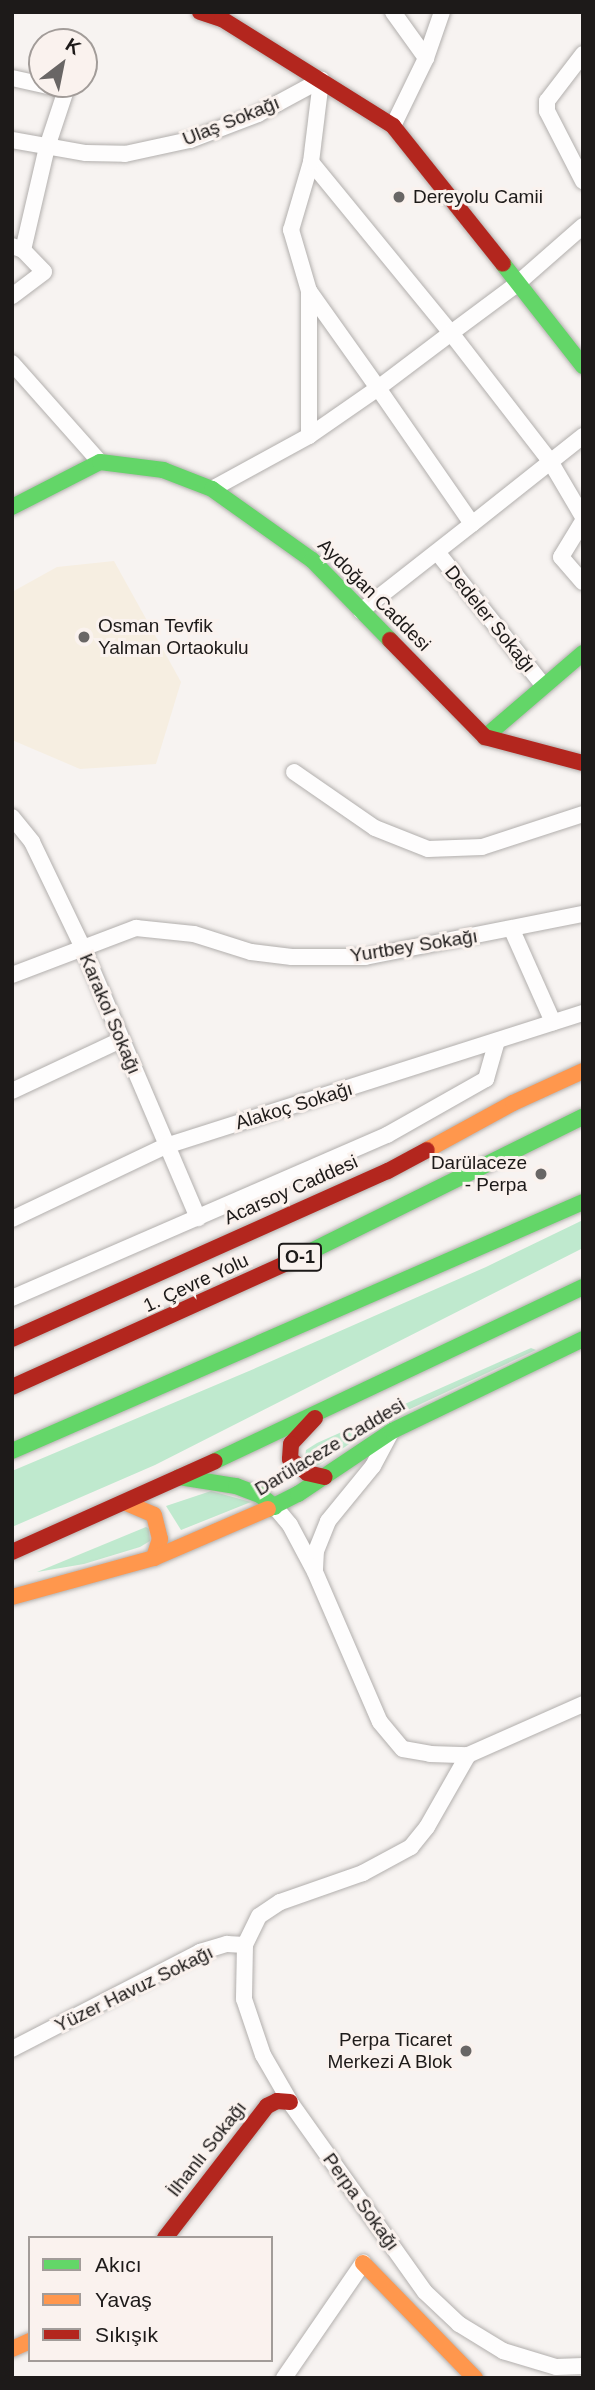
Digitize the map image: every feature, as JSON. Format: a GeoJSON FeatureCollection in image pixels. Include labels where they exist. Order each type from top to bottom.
{"type":"FeatureCollection","features":[{"type":"Feature","properties":{"kind":"main road"},"geometry":{"type":"LineString","coordinates":[[200,12],[222,16],[393,126],[583,366]]}},
{"type":"Feature","properties":{"kind":"main road"},"geometry":{"type":"LineString","coordinates":[[12,507],[100,462]]}},
{"type":"Feature","properties":{"kind":"main road","name":"Aydoğan Caddesi"},"geometry":{"type":"LineString","coordinates":[[100,462],[163,470],[212,489],[312,560],[485,737]]}},
{"type":"Feature","properties":{"kind":"main road"},"geometry":{"type":"LineString","coordinates":[[485,737],[583,653]]}},
{"type":"Feature","properties":{"kind":"main road"},"geometry":{"type":"LineString","coordinates":[[485,737],[583,764]]}},
{"type":"Feature","properties":{"kind":"main road","name":"Acarsoy Caddesi"},"geometry":{"type":"LineString","coordinates":[[12,1325],[402,1149],[583,1058]]}},
{"type":"Feature","properties":{"kind":"main road","name":"Acarsoy Caddesi"},"geometry":{"type":"LineString","coordinates":[[12,1339],[388,1171],[513,1103],[583,1071]]}},
{"type":"Feature","properties":{"kind":"main road","name":"1. Çevre Yolu"},"geometry":{"type":"LineString","coordinates":[[12,1387],[275,1269],[583,1117]]}},
{"type":"Feature","properties":{"kind":"main road"},"geometry":{"type":"LineString","coordinates":[[12,1451],[583,1202]]}},
{"type":"Feature","properties":{"kind":"main road","name":"Darülaceze Caddesi"},"geometry":{"type":"LineString","coordinates":[[12,1552],[125,1503],[175,1477],[583,1287]]}},
{"type":"Feature","properties":{"kind":"main road","name":"Darülaceze Caddesi"},"geometry":{"type":"LineString","coordinates":[[12,1597],[154,1558],[275,1507],[392,1431],[583,1339]]}},
{"type":"Feature","properties":{"kind":"main road"},"geometry":{"type":"LineString","coordinates":[[325,1477],[300,1469],[290,1459],[290,1451],[296,1436],[333,1404]]}},
{"type":"Feature","properties":{"kind":"main road"},"geometry":{"type":"LineString","coordinates":[[175,1477],[236,1486],[260,1496],[275,1507]]}},
{"type":"Feature","properties":{"kind":"main road"},"geometry":{"type":"LineString","coordinates":[[125,1503],[154,1515],[160,1539],[154,1558]]}},
{"type":"Feature","properties":{"kind":"main road","name":"İlhanlı Sokağı"},"geometry":{"type":"LineString","coordinates":[[166,2236],[267,2106],[277,2101],[290,2102]]}},
{"type":"Feature","properties":{"kind":"main road"},"geometry":{"type":"LineString","coordinates":[[363,2263],[475,2378]]}},
{"type":"Feature","properties":{"kind":"main road"},"geometry":{"type":"LineString","coordinates":[[12,2349],[28,2342]]}},
{"type":"Feature","properties":{"kind":"street"},"geometry":{"type":"LineString","coordinates":[[393,12],[426,58]]}},
{"type":"Feature","properties":{"kind":"street"},"geometry":{"type":"LineString","coordinates":[[393,126],[426,58],[442,12]]}},
{"type":"Feature","properties":{"kind":"street"},"geometry":{"type":"LineString","coordinates":[[583,54],[547,101],[547,111],[583,181]]}},
{"type":"Feature","properties":{"kind":"street"},"geometry":{"type":"LineString","coordinates":[[12,78],[66,90],[18,248],[44,272],[12,296]]}},
{"type":"Feature","properties":{"kind":"street"},"geometry":{"type":"LineString","coordinates":[[309,436],[309,291],[291,230],[311,162],[321,80]]}},
{"type":"Feature","properties":{"kind":"street","name":"Ulaş Sokağı"},"geometry":{"type":"LineString","coordinates":[[12,140],[47,147],[125,154],[190,140],[258,114],[321,80]]}},
{"type":"Feature","properties":{"kind":"street"},"geometry":{"type":"LineString","coordinates":[[311,162],[452,333],[550,461],[583,519],[561,557],[583,582]]}},
{"type":"Feature","properties":{"kind":"street"},"geometry":{"type":"LineString","coordinates":[[212,489],[309,436],[378,388],[517,284],[583,226]]}},
{"type":"Feature","properties":{"kind":"street"},"geometry":{"type":"LineString","coordinates":[[309,291],[472,524]]}},
{"type":"Feature","properties":{"kind":"street"},"geometry":{"type":"LineString","coordinates":[[12,363],[100,462]]}},
{"type":"Feature","properties":{"kind":"street"},"geometry":{"type":"LineString","coordinates":[[361,611],[583,436]]}},
{"type":"Feature","properties":{"kind":"street","name":"Dedeler Sokağı"},"geometry":{"type":"LineString","coordinates":[[437,552],[544,686]]}},
{"type":"Feature","properties":{"kind":"street"},"geometry":{"type":"LineString","coordinates":[[294,772],[375,828],[428,849],[482,847],[583,814]]}},
{"type":"Feature","properties":{"kind":"street","name":"Karakol Sokağı"},"geometry":{"type":"LineString","coordinates":[[12,817],[32,842],[82,946],[198,1218]]}},
{"type":"Feature","properties":{"kind":"street","name":"Yurtbey Sokağı"},"geometry":{"type":"LineString","coordinates":[[12,975],[82,946],[136,928],[194,934],[251,952],[292,957],[365,957],[583,914]]}},
{"type":"Feature","properties":{"kind":"street"},"geometry":{"type":"LineString","coordinates":[[512,930],[553,1022]]}},
{"type":"Feature","properties":{"kind":"street","name":"Alakoç Sokağı"},"geometry":{"type":"LineString","coordinates":[[12,1219],[166,1146],[583,1013]]}},
{"type":"Feature","properties":{"kind":"street"},"geometry":{"type":"LineString","coordinates":[[12,1091],[121,1040]]}},
{"type":"Feature","properties":{"kind":"street"},"geometry":{"type":"LineString","coordinates":[[12,1298],[387,1135],[486,1079],[496,1042]]}},
{"type":"Feature","properties":{"kind":"street"},"geometry":{"type":"LineString","coordinates":[[315,1572],[316,1551],[328,1521],[373,1466],[392,1431]]}},
{"type":"Feature","properties":{"kind":"street"},"geometry":{"type":"LineString","coordinates":[[275,1507],[290,1525],[315,1572],[380,1722],[403,1749],[468,1755],[583,1704]]}},
{"type":"Feature","properties":{"kind":"street"},"geometry":{"type":"LineString","coordinates":[[245,1945],[259,1916],[280,1902],[363,1873],[411,1847],[427,1827],[468,1755]]}},
{"type":"Feature","properties":{"kind":"street","name":"Yüzer Havuz Sokağı"},"geometry":{"type":"LineString","coordinates":[[12,2049],[200,1952],[227,1944],[245,1945]]}},
{"type":"Feature","properties":{"kind":"street","name":"Perpa Sokağı"},"geometry":{"type":"LineString","coordinates":[[245,1945],[242,1977],[249,2018],[263,2054],[290,2102],[425,2292],[459,2324],[503,2351],[556,2367],[583,2366]]}},
{"type":"Feature","properties":{"kind":"street"},"geometry":{"type":"LineString","coordinates":[[284,2378],[363,2263]]}},
{"type":"Feature","properties":{"kind":"shaded area","name":"Osman Tevfik Yalman Ortaokulu"},"geometry":{"type":"Polygon","coordinates":[[[114,561],[181,682],[156,764],[80,769],[12,740],[12,592],[57,567],[114,561]]]}},
{"type":"Feature","properties":{"kind":"green space"},"geometry":{"type":"Polygon","coordinates":[[[583,1220],[583,1248],[155,1465],[12,1527],[12,1471],[486,1267],[583,1220]]]}},
{"type":"Feature","properties":{"kind":"green space"},"geometry":{"type":"Polygon","coordinates":[[[531,1348],[536,1350],[378,1424],[319,1465],[312,1464],[305,1457],[306,1450],[317,1443],[531,1348]]]}},
{"type":"Feature","properties":{"kind":"green space"},"geometry":{"type":"Polygon","coordinates":[[[211,1491],[251,1502],[181,1530],[166,1506],[211,1491]]]}},
{"type":"Feature","properties":{"kind":"green space"},"geometry":{"type":"Polygon","coordinates":[[[146,1527],[149,1529],[150,1541],[140,1547],[84,1564],[37,1572],[146,1527]]]}},
{"type":"Feature","properties":{"kind":"traffic: fast"},"geometry":{"type":"LineString","coordinates":[[503,264],[583,366]]}},
{"type":"Feature","properties":{"kind":"traffic: fast"},"geometry":{"type":"LineString","coordinates":[[12,507],[100,462],[163,470],[212,489],[312,560],[390,640]]}},
{"type":"Feature","properties":{"kind":"traffic: fast"},"geometry":{"type":"LineString","coordinates":[[485,737],[583,653]]}},
{"type":"Feature","properties":{"kind":"traffic: fast"},"geometry":{"type":"LineString","coordinates":[[287,1263],[583,1117]]}},
{"type":"Feature","properties":{"kind":"traffic: fast"},"geometry":{"type":"LineString","coordinates":[[12,1451],[583,1202]]}},
{"type":"Feature","properties":{"kind":"traffic: fast"},"geometry":{"type":"LineString","coordinates":[[215,1461],[583,1287]]}},
{"type":"Feature","properties":{"kind":"traffic: fast"},"geometry":{"type":"LineString","coordinates":[[268,1509],[298,1494],[392,1431],[583,1339]]}},
{"type":"Feature","properties":{"kind":"traffic: fast"},"geometry":{"type":"LineString","coordinates":[[179,1477],[236,1486],[260,1495],[275,1507]]}},
{"type":"Feature","properties":{"kind":"traffic: slow"},"geometry":{"type":"LineString","coordinates":[[427,1150],[513,1103],[583,1071]]}},
{"type":"Feature","properties":{"kind":"traffic: slow"},"geometry":{"type":"LineString","coordinates":[[126,1503],[154,1515],[160,1539],[154,1558]]}},
{"type":"Feature","properties":{"kind":"traffic: slow"},"geometry":{"type":"LineString","coordinates":[[12,1597],[154,1558],[268,1509]]}},
{"type":"Feature","properties":{"kind":"traffic: slow"},"geometry":{"type":"LineString","coordinates":[[363,2263],[475,2378]]}},
{"type":"Feature","properties":{"kind":"traffic: slow"},"geometry":{"type":"LineString","coordinates":[[12,2349],[28,2342]]}},
{"type":"Feature","properties":{"kind":"traffic: jam"},"geometry":{"type":"LineString","coordinates":[[200,12],[222,19],[393,126],[503,264]]}},
{"type":"Feature","properties":{"kind":"traffic: jam"},"geometry":{"type":"LineString","coordinates":[[390,640],[485,737],[583,763]]}},
{"type":"Feature","properties":{"kind":"traffic: jam"},"geometry":{"type":"LineString","coordinates":[[12,1339],[388,1171],[427,1150]]}},
{"type":"Feature","properties":{"kind":"traffic: jam"},"geometry":{"type":"LineString","coordinates":[[12,1387],[287,1263]]}},
{"type":"Feature","properties":{"kind":"traffic: jam"},"geometry":{"type":"LineString","coordinates":[[315,1418],[291,1444],[290,1459],[307,1473],[325,1477]]}},
{"type":"Feature","properties":{"kind":"traffic: jam"},"geometry":{"type":"LineString","coordinates":[[12,1552],[215,1461]]}},
{"type":"Feature","properties":{"kind":"traffic: jam"},"geometry":{"type":"LineString","coordinates":[[167,2236],[267,2106],[277,2101],[290,2102]]}},
{"type":"Feature","properties":{"kind":"place","name":"Dereyolu Camii"},"geometry":{"type":"Point","coordinates":[399,197]}},
{"type":"Feature","properties":{"kind":"place","name":"Osman Tevfik Yalman Ortaokulu"},"geometry":{"type":"Point","coordinates":[84,637]}},
{"type":"Feature","properties":{"kind":"place","name":"Darülaceze - Perpa"},"geometry":{"type":"Point","coordinates":[541,1174]}},
{"type":"Feature","properties":{"kind":"place","name":"Perpa Ticaret Merkezi A Blok"},"geometry":{"type":"Point","coordinates":[466,2051]}}]}
